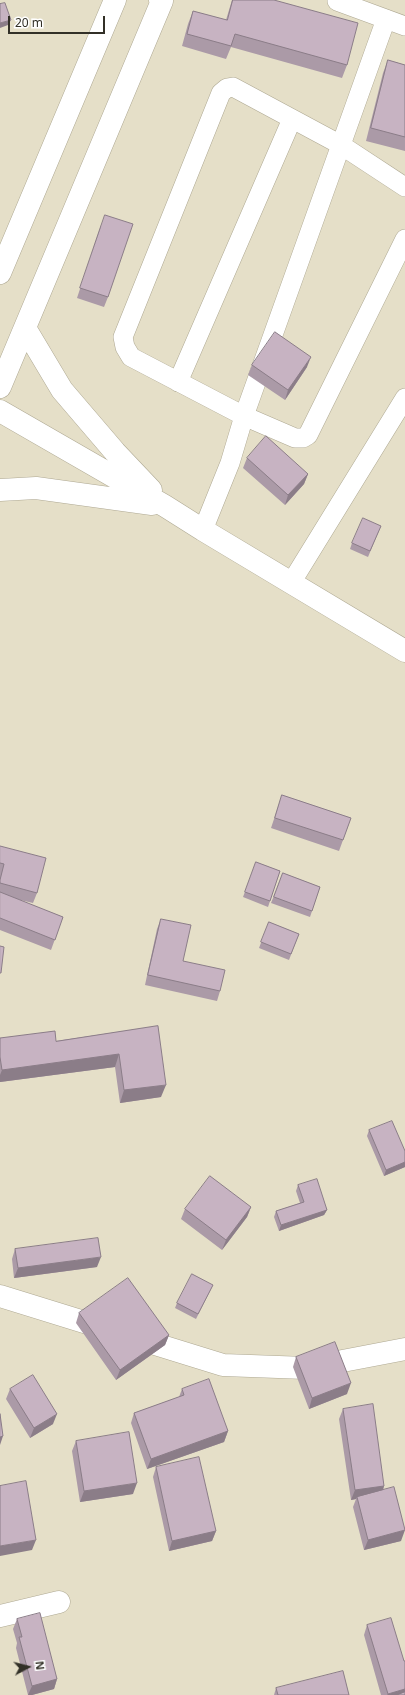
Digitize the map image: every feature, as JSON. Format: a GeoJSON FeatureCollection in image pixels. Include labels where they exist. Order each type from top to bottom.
{"type":"FeatureCollection","features":[{"type":"Feature","properties":{"kind":"main road"},"geometry":{"type":"LineString","coordinates":[[0,273],[115,0]]}},
{"type":"Feature","properties":{"kind":"main road"},"geometry":{"type":"LineString","coordinates":[[0,387],[162,1],[160,0]]}},
{"type":"Feature","properties":{"kind":"main road"},"geometry":{"type":"LineString","coordinates":[[24,328],[62,390],[115,452],[165,506]]}},
{"type":"Feature","properties":{"kind":"main road"},"geometry":{"type":"LineString","coordinates":[[0,411],[165,506],[405,651]]}},
{"type":"Feature","properties":{"kind":"main road"},"geometry":{"type":"LineString","coordinates":[[0,490],[36,488],[165,506]]}},
{"type":"Feature","properties":{"kind":"main road"},"geometry":{"type":"LineString","coordinates":[[0,1296],[223,1365],[306,1368],[405,1349]]}},
{"type":"Feature","properties":{"kind":"main road"},"geometry":{"type":"LineString","coordinates":[[0,1616],[59,1602]]}},
{"type":"Feature","properties":{"kind":"lane"},"geometry":{"type":"LineString","coordinates":[[336,1],[405,26]]}},
{"type":"Feature","properties":{"kind":"lane"},"geometry":{"type":"LineString","coordinates":[[204,530],[230,463],[244,416],[386,19]]}},
{"type":"Feature","properties":{"kind":"lane"},"geometry":{"type":"LineString","coordinates":[[405,187],[341,145],[233,87],[227,88],[221,93],[123,337],[125,347],[131,357],[244,416],[295,438],[303,438],[308,435],[405,238]]}},
{"type":"Feature","properties":{"kind":"lane"},"geometry":{"type":"LineString","coordinates":[[178,382],[292,119]]}},
{"type":"Feature","properties":{"kind":"lane"},"geometry":{"type":"LineString","coordinates":[[291,583],[405,398]]}},
{"type":"Feature","properties":{"kind":"building"},"geometry":{"type":"Polygon","coordinates":[[[233,0],[274,0],[358,23],[347,65],[235,34],[231,46],[187,34],[193,11],[227,20],[233,0]]]}},
{"type":"Feature","properties":{"kind":"building"},"geometry":{"type":"Polygon","coordinates":[[[5,3],[11,20],[0,23],[0,4],[5,3]]]}},
{"type":"Feature","properties":{"kind":"building"},"geometry":{"type":"Polygon","coordinates":[[[388,60],[405,65],[405,137],[371,128],[388,60]]]}},
{"type":"Feature","properties":{"kind":"building"},"geometry":{"type":"Polygon","coordinates":[[[105,215],[133,224],[108,297],[80,288],[105,215]]]}},
{"type":"Feature","properties":{"kind":"building"},"geometry":{"type":"Polygon","coordinates":[[[275,332],[311,357],[288,390],[252,365],[275,332]]]}},
{"type":"Feature","properties":{"kind":"building"},"geometry":{"type":"Polygon","coordinates":[[[266,436],[308,474],[288,495],[247,458],[266,436]]]}},
{"type":"Feature","properties":{"kind":"building"},"geometry":{"type":"Polygon","coordinates":[[[363,518],[381,526],[370,551],[352,543],[363,518]]]}},
{"type":"Feature","properties":{"kind":"building"},"geometry":{"type":"Polygon","coordinates":[[[282,795],[351,818],[343,840],[275,818],[282,795]]]}},
{"type":"Feature","properties":{"kind":"building"},"geometry":{"type":"Polygon","coordinates":[[[0,846],[46,858],[37,893],[0,883],[4,864],[0,863],[0,846]]]}},
{"type":"Feature","properties":{"kind":"building"},"geometry":{"type":"Polygon","coordinates":[[[256,862],[280,871],[270,901],[245,892],[256,862]]]}},
{"type":"Feature","properties":{"kind":"building"},"geometry":{"type":"Polygon","coordinates":[[[283,873],[320,887],[312,911],[274,897],[283,873]]]}},
{"type":"Feature","properties":{"kind":"building"},"geometry":{"type":"Polygon","coordinates":[[[0,892],[63,917],[55,940],[0,918],[0,892]]]}},
{"type":"Feature","properties":{"kind":"building"},"geometry":{"type":"Polygon","coordinates":[[[161,919],[191,925],[183,961],[225,970],[220,991],[148,975],[161,919]]]}},
{"type":"Feature","properties":{"kind":"building"},"geometry":{"type":"Polygon","coordinates":[[[269,922],[299,934],[291,954],[261,942],[269,922]]]}},
{"type":"Feature","properties":{"kind":"building"},"geometry":{"type":"Polygon","coordinates":[[[0,946],[4,947],[1,973],[0,973],[0,946]]]}},
{"type":"Feature","properties":{"kind":"building"},"geometry":{"type":"Polygon","coordinates":[[[158,1026],[166,1085],[124,1090],[119,1054],[2,1070],[0,1038],[55,1031],[56,1041],[158,1026]]]}},
{"type":"Feature","properties":{"kind":"building"},"geometry":{"type":"Polygon","coordinates":[[[392,1121],[405,1151],[405,1162],[386,1170],[369,1130],[392,1121]]]}},
{"type":"Feature","properties":{"kind":"building"},"geometry":{"type":"Polygon","coordinates":[[[210,1176],[251,1207],[226,1240],[185,1209],[210,1176]]]}},
{"type":"Feature","properties":{"kind":"building"},"geometry":{"type":"Polygon","coordinates":[[[317,1179],[327,1210],[281,1225],[276,1211],[304,1202],[298,1185],[317,1179]]]}},
{"type":"Feature","properties":{"kind":"building"},"geometry":{"type":"Polygon","coordinates":[[[98,1238],[101,1257],[18,1268],[15,1249],[98,1238]]]}},
{"type":"Feature","properties":{"kind":"building"},"geometry":{"type":"Polygon","coordinates":[[[192,1274],[213,1285],[198,1314],[177,1303],[192,1274]]]}},
{"type":"Feature","properties":{"kind":"building"},"geometry":{"type":"Polygon","coordinates":[[[128,1278],[169,1335],[120,1370],[79,1313],[128,1278]]]}},
{"type":"Feature","properties":{"kind":"building"},"geometry":{"type":"Polygon","coordinates":[[[335,1342],[351,1383],[312,1398],[296,1357],[335,1342]]]}},
{"type":"Feature","properties":{"kind":"building"},"geometry":{"type":"Polygon","coordinates":[[[33,1375],[57,1414],[34,1428],[10,1389],[33,1375]]]}},
{"type":"Feature","properties":{"kind":"building"},"geometry":{"type":"Polygon","coordinates":[[[209,1379],[228,1431],[151,1459],[134,1413],[184,1395],[182,1389],[209,1379]]]}},
{"type":"Feature","properties":{"kind":"building"},"geometry":{"type":"Polygon","coordinates":[[[373,1404],[384,1486],[355,1490],[343,1409],[373,1404]]]}},
{"type":"Feature","properties":{"kind":"building"},"geometry":{"type":"Polygon","coordinates":[[[0,1414],[3,1436],[0,1437],[0,1414]]]}},
{"type":"Feature","properties":{"kind":"building"},"geometry":{"type":"Polygon","coordinates":[[[129,1432],[137,1483],[84,1491],[76,1441],[129,1432]]]}},
{"type":"Feature","properties":{"kind":"building"},"geometry":{"type":"Polygon","coordinates":[[[199,1457],[216,1531],[172,1541],[156,1467],[199,1457]]]}},
{"type":"Feature","properties":{"kind":"building"},"geometry":{"type":"Polygon","coordinates":[[[26,1481],[36,1540],[0,1546],[0,1486],[26,1481]]]}},
{"type":"Feature","properties":{"kind":"building"},"geometry":{"type":"Polygon","coordinates":[[[394,1487],[405,1530],[368,1540],[357,1497],[394,1487]]]}},
{"type":"Feature","properties":{"kind":"building"},"geometry":{"type":"Polygon","coordinates":[[[40,1613],[57,1679],[32,1686],[19,1637],[22,1637],[17,1619],[40,1613]]]}},
{"type":"Feature","properties":{"kind":"building"},"geometry":{"type":"Polygon","coordinates":[[[391,1618],[405,1661],[405,1689],[388,1694],[367,1625],[391,1618]]]}},
{"type":"Feature","properties":{"kind":"building"},"geometry":{"type":"Polygon","coordinates":[[[343,1671],[349,1695],[278,1695],[276,1688],[343,1671]]]}},
{"type":"Feature","properties":{"kind":"building"},"geometry":{"type":"Polygon","coordinates":[[[405,1692],[405,1695],[397,1695],[405,1692]]]}}]}
